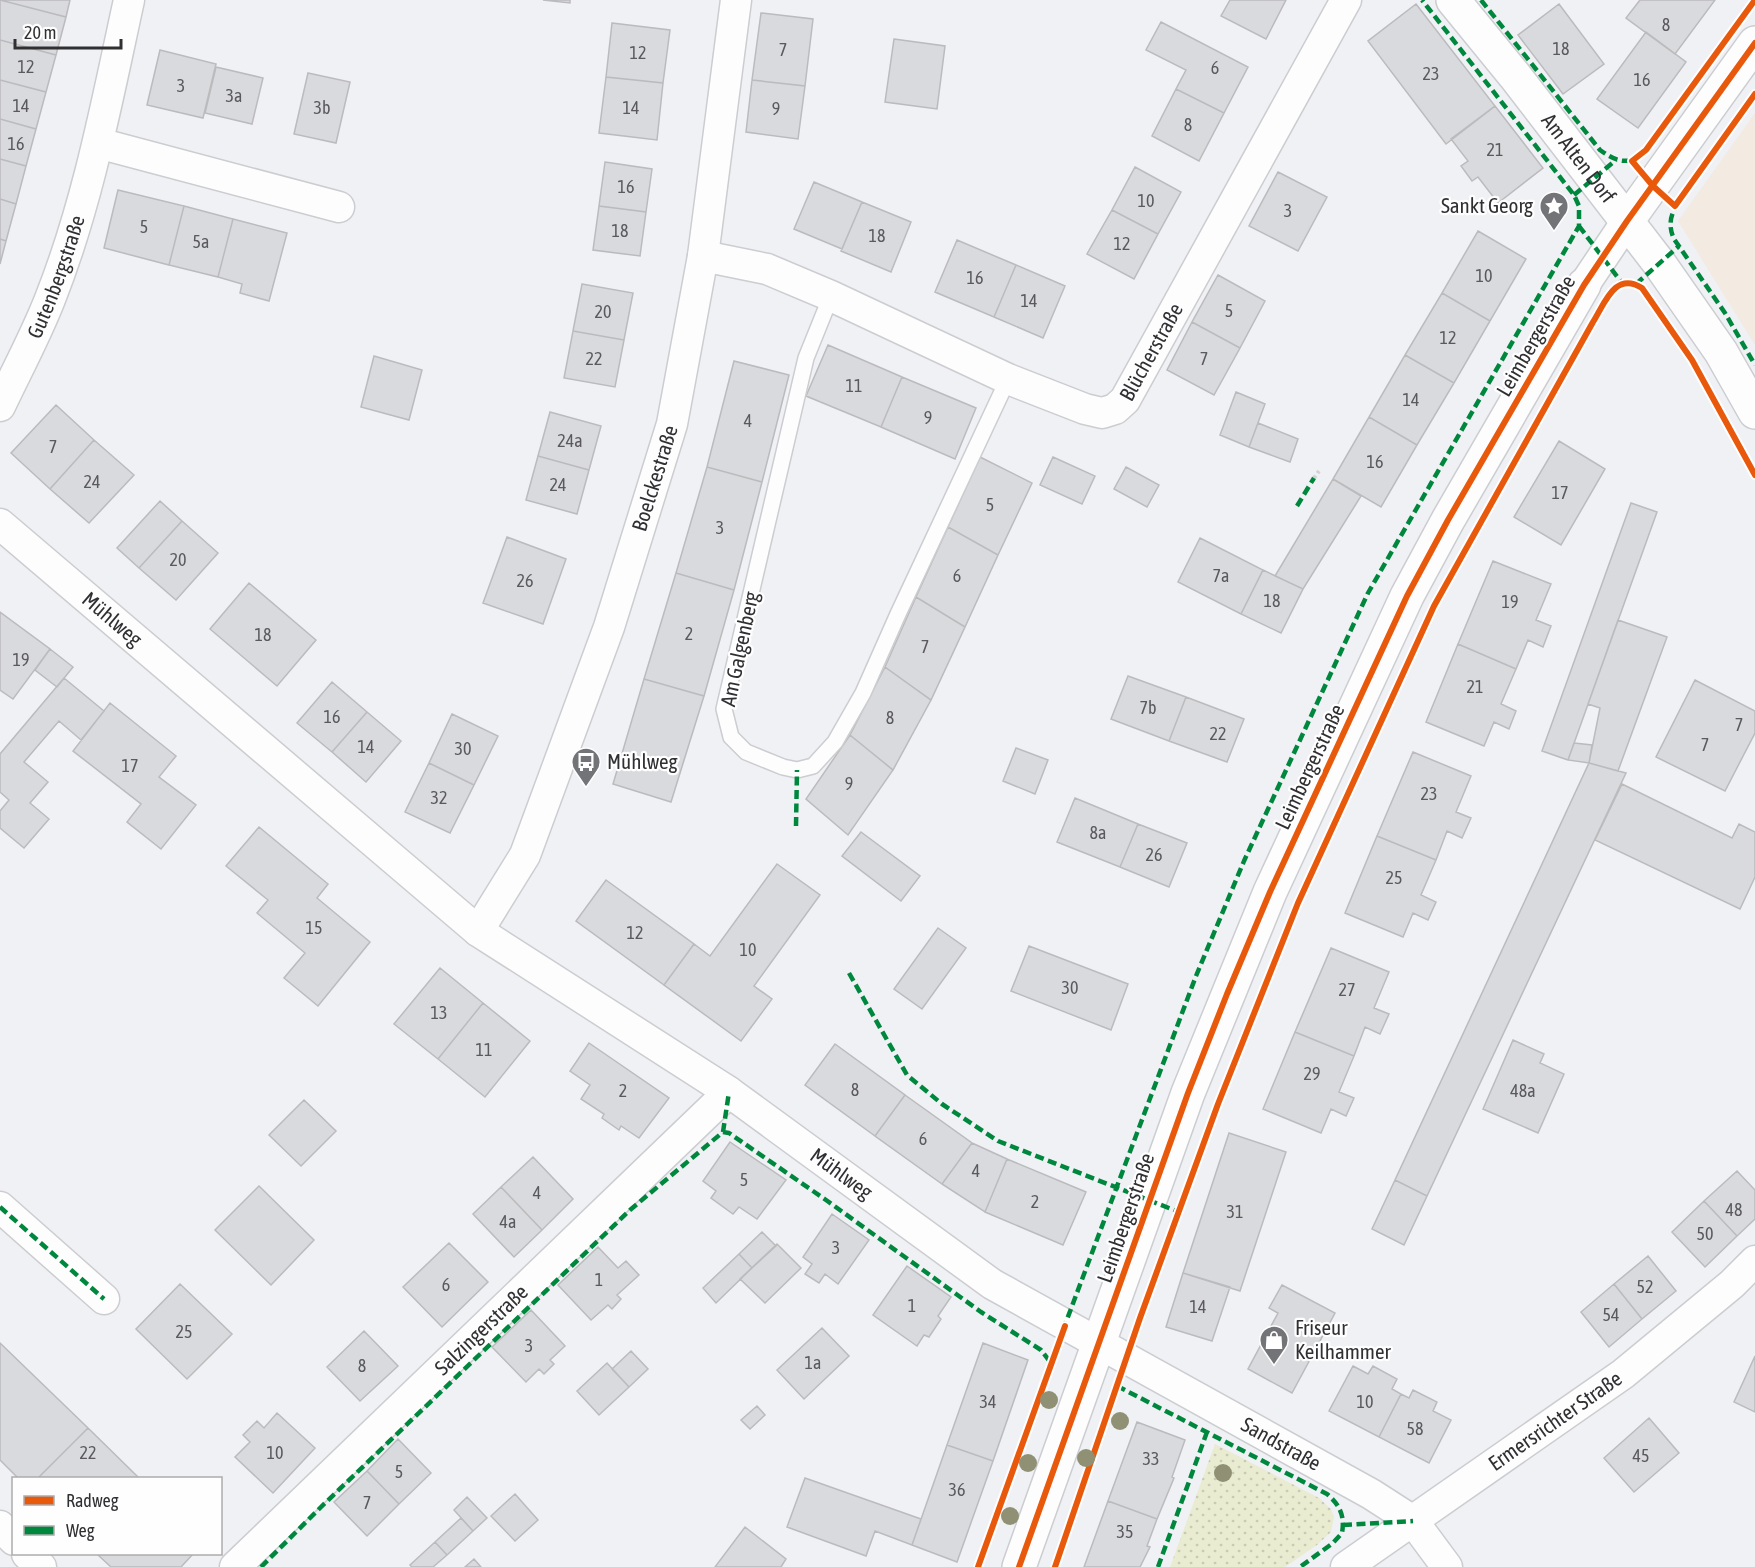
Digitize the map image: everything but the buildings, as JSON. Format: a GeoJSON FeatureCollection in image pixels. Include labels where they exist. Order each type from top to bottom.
{"type":"FeatureCollection","features":[{"type":"Feature","properties":{"kind":"street","name":"Gutenbergstraße"},"geometry":{"type":"LineString","coordinates":[[0,406],[50,300],[83,201],[129,0]]}},
{"type":"Feature","properties":{"kind":"street","name":"Boelckestraße"},"geometry":{"type":"LineString","coordinates":[[478,931],[525,855],[609,627],[672,424],[703,256],[736,0]]}},
{"type":"Feature","properties":{"kind":"street","name":"Blücherstraße"},"geometry":{"type":"LineString","coordinates":[[703,256],[767,269],[831,296],[1008,379],[1085,409],[1102,413],[1115,409],[1125,400],[1346,0]]}},
{"type":"Feature","properties":{"kind":"street","name":"Am Alten Dorf"},"geometry":{"type":"LineString","coordinates":[[1453,0],[1659,263],[1721,352],[1755,412]]}},
{"type":"Feature","properties":{"kind":"street","name":"Leimbergerstraße"},"geometry":{"type":"LineString","coordinates":[[1018,1567],[1188,1094],[1270,892],[1407,596],[1448,520],[1584,285],[1627,221],[1755,43]]}},
{"type":"Feature","properties":{"kind":"street"},"geometry":{"type":"LineString","coordinates":[[98,143],[339,207]]}},
{"type":"Feature","properties":{"kind":"street","name":"Mühlweg"},"geometry":{"type":"LineString","coordinates":[[0,524],[478,931],[729,1092],[992,1284],[1099,1343]]}},
{"type":"Feature","properties":{"kind":"street","name":"Salzingerstraße"},"geometry":{"type":"LineString","coordinates":[[235,1567],[729,1092]]}},
{"type":"Feature","properties":{"kind":"street"},"geometry":{"type":"LineString","coordinates":[[0,1207],[104,1299]]}},
{"type":"Feature","properties":{"kind":"street","name":"Ermersrichter Straße"},"geometry":{"type":"LineString","coordinates":[[1346,1567],[1623,1374],[1732,1284],[1755,1261]]}},
{"type":"Feature","properties":{"kind":"street","name":"Sandstraße"},"geometry":{"type":"LineString","coordinates":[[1099,1343],[1371,1494],[1413,1521],[1447,1567]]}},
{"type":"Feature","properties":{"kind":"street"},"geometry":{"type":"LineString","coordinates":[[0,1526],[12,1538]]}},
{"type":"Feature","properties":{"kind":"street"},"geometry":{"type":"LineString","coordinates":[[28,1555],[41,1567]]}},
{"type":"Feature","properties":{"kind":"lane","name":"Am Galgenberg"},"geometry":{"type":"LineString","coordinates":[[831,296],[806,358],[724,709],[731,737],[746,752],[783,767],[797,770],[813,766],[835,742],[863,693],[1008,379]]}},
{"type":"Feature","properties":{"kind":"path"},"geometry":{"type":"LineString","coordinates":[[1314,478],[1319,471]]}},
{"type":"Feature","properties":{"kind":"shaded area"},"geometry":{"type":"Polygon","coordinates":[[[1755,113],[1755,345],[1678,221],[1755,113]]]}},
{"type":"Feature","properties":{"kind":"green space"},"geometry":{"type":"Polygon","coordinates":[[[1215,1444],[1319,1498],[1331,1509],[1334,1517],[1331,1532],[1317,1545],[1285,1567],[1170,1567],[1215,1444]]]}},
{"type":"Feature","properties":{"kind":"marked path"},"geometry":{"type":"LineString","coordinates":[[1063,1330],[1196,976],[1244,861],[1368,593],[1579,226],[1579,206],[1574,195],[1422,0]]}},
{"type":"Feature","properties":{"kind":"marked path"},"geometry":{"type":"LineString","coordinates":[[1481,0],[1600,150],[1622,161],[1636,158]]}},
{"type":"Feature","properties":{"kind":"marked path"},"geometry":{"type":"LineString","coordinates":[[1574,195],[1616,160]]}},
{"type":"Feature","properties":{"kind":"marked path"},"geometry":{"type":"LineString","coordinates":[[1679,202],[1671,220],[1674,239],[1725,313],[1755,365]]}},
{"type":"Feature","properties":{"kind":"marked path"},"geometry":{"type":"LineString","coordinates":[[1579,226],[1622,283]]}},
{"type":"Feature","properties":{"kind":"marked path"},"geometry":{"type":"LineString","coordinates":[[1636,284],[1679,246]]}},
{"type":"Feature","properties":{"kind":"marked path"},"geometry":{"type":"LineString","coordinates":[[1297,506],[1314,478]]}},
{"type":"Feature","properties":{"kind":"marked path"},"geometry":{"type":"LineString","coordinates":[[796,826],[797,770]]}},
{"type":"Feature","properties":{"kind":"marked path"},"geometry":{"type":"LineString","coordinates":[[849,973],[907,1075],[942,1104],[998,1141],[1179,1212]]}},
{"type":"Feature","properties":{"kind":"marked path"},"geometry":{"type":"LineString","coordinates":[[723,1132],[729,1092]]}},
{"type":"Feature","properties":{"kind":"marked path"},"geometry":{"type":"LineString","coordinates":[[261,1567],[630,1210],[723,1132],[729,1133],[826,1200],[981,1312],[1041,1350],[1051,1363]]}},
{"type":"Feature","properties":{"kind":"marked path"},"geometry":{"type":"LineString","coordinates":[[0,1207],[104,1299]]}},
{"type":"Feature","properties":{"kind":"marked path"},"geometry":{"type":"LineString","coordinates":[[1117,1386],[1332,1498],[1342,1516],[1342,1533],[1333,1543],[1300,1567]]}},
{"type":"Feature","properties":{"kind":"marked path"},"geometry":{"type":"LineString","coordinates":[[1158,1567],[1207,1432]]}},
{"type":"Feature","properties":{"kind":"marked path"},"geometry":{"type":"LineString","coordinates":[[1343,1525],[1413,1521]]}},
{"type":"Feature","properties":{"kind":"cycle path"},"geometry":{"type":"LineString","coordinates":[[1755,0],[1646,150],[1632,161],[1653,186],[1675,206],[1755,94]]}},
{"type":"Feature","properties":{"kind":"cycle path"},"geometry":{"type":"LineString","coordinates":[[1019,1567],[1188,1093],[1227,994],[1270,892],[1407,596],[1448,520],[1584,285],[1627,221],[1755,43]]}},
{"type":"Feature","properties":{"kind":"cycle path"},"geometry":{"type":"LineString","coordinates":[[1055,1567],[1140,1318],[1218,1104],[1298,903],[1434,606],[1602,306],[1618,286],[1625,283],[1642,288],[1692,360],[1755,475]]}},
{"type":"Feature","properties":{"kind":"cycle path"},"geometry":{"type":"LineString","coordinates":[[978,1567],[1065,1326]]}},
{"type":"Feature","properties":{"kind":"place","name":"Sankt Georg"},"geometry":{"type":"Point","coordinates":[1554,232]}},
{"type":"Feature","properties":{"kind":"place","name":"Mühlweg"},"geometry":{"type":"Point","coordinates":[586,788]}},
{"type":"Feature","properties":{"kind":"place","name":"Friseur Keilhammer"},"geometry":{"type":"Point","coordinates":[1274,1366]}}]}
